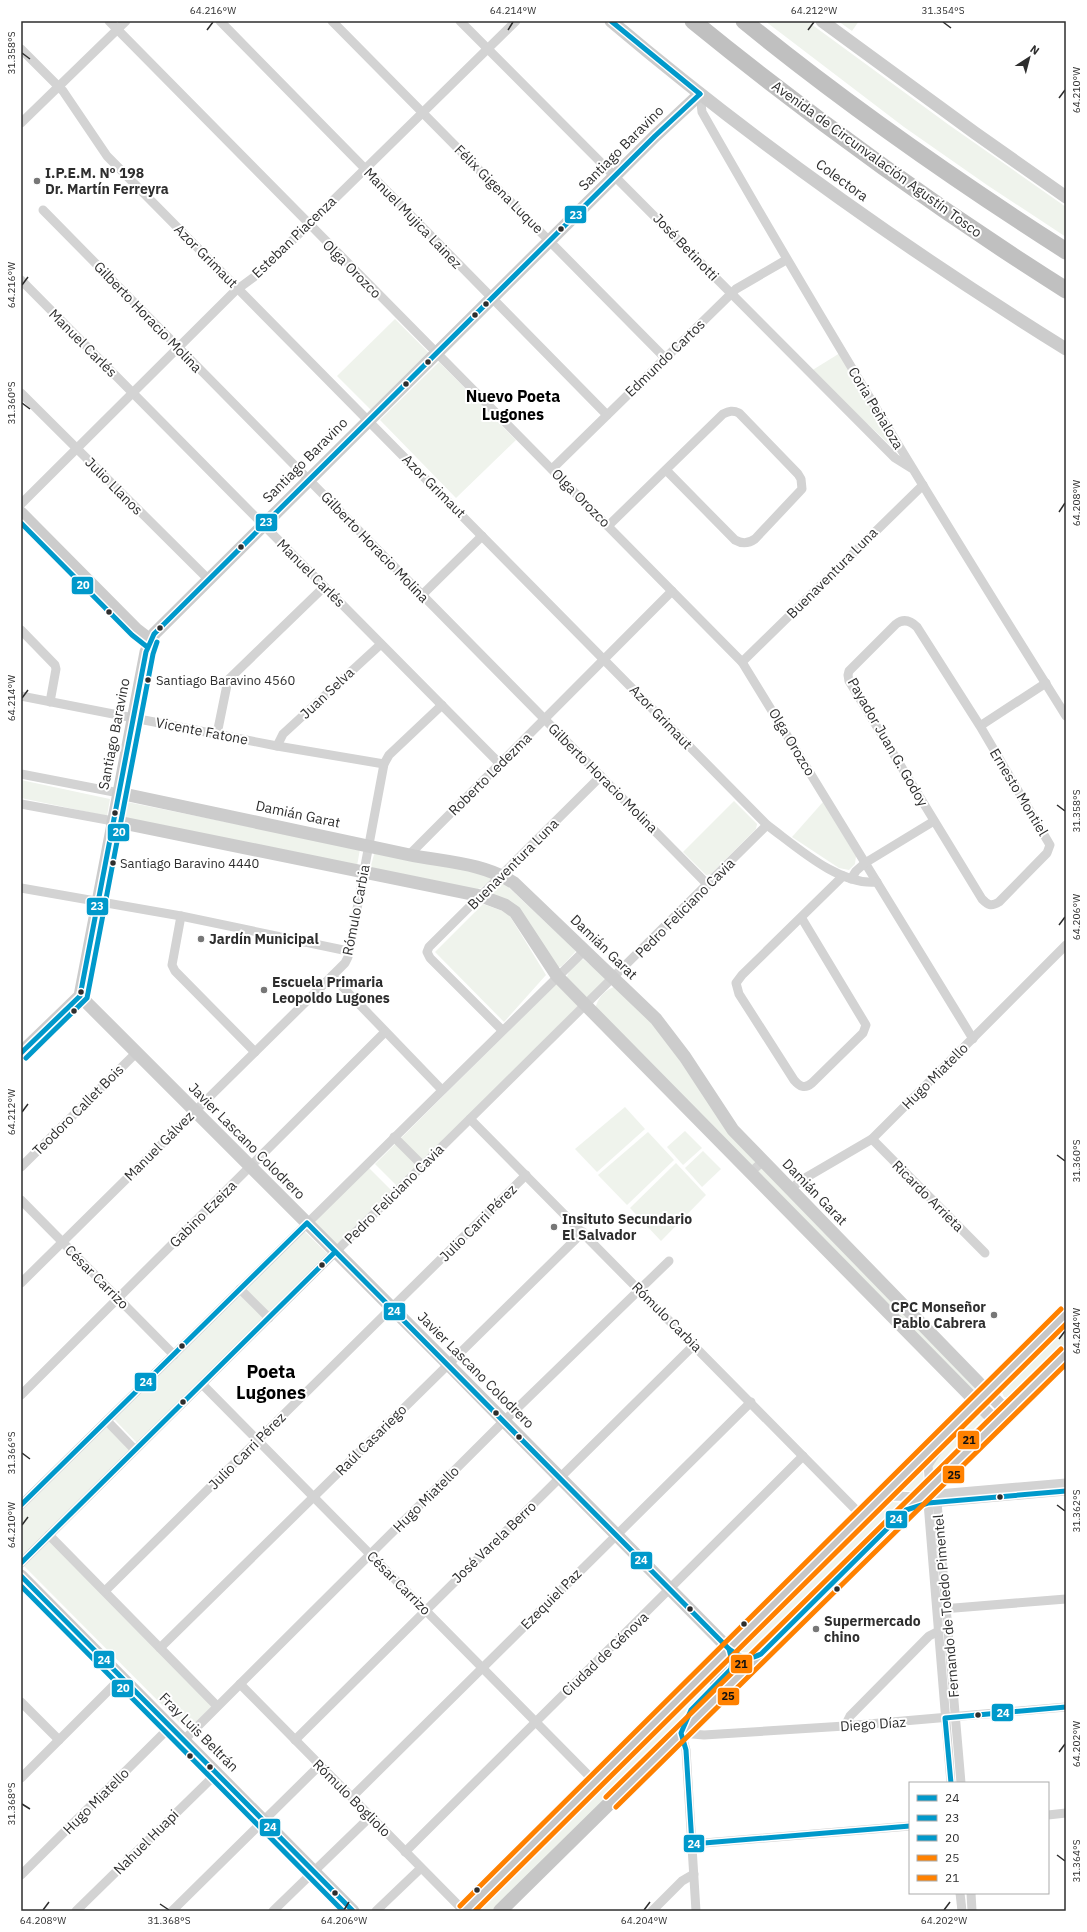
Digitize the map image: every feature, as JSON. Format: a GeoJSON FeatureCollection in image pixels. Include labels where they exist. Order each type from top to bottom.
{"type":"FeatureCollection","features":[{"type":"Feature","properties":{"kind":"highway","name":"Avenida de Circunvalación Agustín Tosco"},"geometry":{"type":"LineString","coordinates":[[693,21],[760,75],[855,146],[958,218],[1066,290]]}},
{"type":"Feature","properties":{"kind":"highway"},"geometry":{"type":"LineString","coordinates":[[744,21],[888,130],[975,191],[1066,251]]}},
{"type":"Feature","properties":{"kind":"main road","name":"Colectora"},"geometry":{"type":"LineString","coordinates":[[611,21],[700,94],[773,151],[902,243],[978,294],[1066,349]]}},
{"type":"Feature","properties":{"kind":"main road"},"geometry":{"type":"LineString","coordinates":[[822,21],[975,133],[1066,197]]}},
{"type":"Feature","properties":{"kind":"main road","name":"Santiago Baravino"},"geometry":{"type":"LineString","coordinates":[[80,996],[133,718],[146,652],[150,640],[159,628],[263,524],[700,94]]}},
{"type":"Feature","properties":{"kind":"main road"},"geometry":{"type":"LineString","coordinates":[[21,513],[137,630],[150,640]]}},
{"type":"Feature","properties":{"kind":"main road","name":"Damián Garat"},"geometry":{"type":"LineString","coordinates":[[119,793],[409,855],[487,869],[502,875],[514,883],[664,1028],[685,1057],[726,1122],[1007,1412]]}},
{"type":"Feature","properties":{"kind":"main road"},"geometry":{"type":"LineString","coordinates":[[113,821],[481,896],[505,905],[515,912],[557,976],[996,1422]]}},
{"type":"Feature","properties":{"kind":"main road"},"geometry":{"type":"LineString","coordinates":[[21,1054],[80,996]]}},
{"type":"Feature","properties":{"kind":"main road","name":"Javier Lascano Colodrero"},"geometry":{"type":"LineString","coordinates":[[80,996],[335,1252],[393,1308],[729,1649]]}},
{"type":"Feature","properties":{"kind":"main road"},"geometry":{"type":"LineString","coordinates":[[464,1911],[1066,1314]]}},
{"type":"Feature","properties":{"kind":"main road"},"geometry":{"type":"LineString","coordinates":[[500,1911],[906,1510],[930,1496],[940,1476],[1066,1354]]}},
{"type":"Feature","properties":{"kind":"main road","name":"Fray Luis Beltrán"},"geometry":{"type":"LineString","coordinates":[[21,1576],[353,1911]]}},
{"type":"Feature","properties":{"kind":"main road"},"geometry":{"type":"LineString","coordinates":[[729,1649],[745,1659],[753,1658],[761,1654]]}},
{"type":"Feature","properties":{"kind":"main road"},"geometry":{"type":"LineString","coordinates":[[680,1733],[691,1710],[731,1669],[732,1661],[729,1649]]}},
{"type":"Feature","properties":{"kind":"street","name":"Olga Orozco"},"geometry":{"type":"LineString","coordinates":[[109,21],[308,225],[437,353],[742,662],[973,1039]]}},
{"type":"Feature","properties":{"kind":"street"},"geometry":{"type":"LineString","coordinates":[[21,123],[126,21]]}},
{"type":"Feature","properties":{"kind":"street","name":"Manuel Mujica Lainez"},"geometry":{"type":"LineString","coordinates":[[220,21],[607,415]]}},
{"type":"Feature","properties":{"kind":"street","name":"Félix Gigena Luque"},"geometry":{"type":"LineString","coordinates":[[332,21],[665,358]]}},
{"type":"Feature","properties":{"kind":"street","name":"José Betinotti"},"geometry":{"type":"LineString","coordinates":[[460,21],[616,176],[731,294],[895,458],[914,470]]}},
{"type":"Feature","properties":{"kind":"street","name":"Esteban Piacenza"},"geometry":{"type":"LineString","coordinates":[[21,504],[238,288],[258,274],[516,21]]}},
{"type":"Feature","properties":{"kind":"street","name":"Azor Grimaut"},"geometry":{"type":"LineString","coordinates":[[21,49],[58,87],[107,156],[767,825],[810,856],[847,878],[868,883],[877,882]]}},
{"type":"Feature","properties":{"kind":"street","name":"Coria Peñaloza"},"geometry":{"type":"LineString","coordinates":[[700,94],[702,112],[786,260],[1066,716]]}},
{"type":"Feature","properties":{"kind":"street","name":"Gilberto Horacio Molina"},"geometry":{"type":"LineString","coordinates":[[43,210],[177,348],[708,884]]}},
{"type":"Feature","properties":{"kind":"street","name":"Edmundo Cartos"},"geometry":{"type":"LineString","coordinates":[[552,469],[741,285],[786,260]]}},
{"type":"Feature","properties":{"kind":"street","name":"Manuel Carlés"},"geometry":{"type":"LineString","coordinates":[[21,280],[500,764]]}},
{"type":"Feature","properties":{"kind":"street","name":"Julio Llanos"},"geometry":{"type":"LineString","coordinates":[[21,393],[208,579]]}},
{"type":"Feature","properties":{"kind":"street"},"geometry":{"type":"LineString","coordinates":[[608,526],[723,414],[733,410],[739,413],[798,474],[801,479],[802,489],[755,539],[746,544],[735,540],[666,470]]}},
{"type":"Feature","properties":{"kind":"street","name":"Buenaventura Luna"},"geometry":{"type":"LineString","coordinates":[[742,662],[923,485]]}},
{"type":"Feature","properties":{"kind":"street"},"geometry":{"type":"LineString","coordinates":[[422,595],[482,536]]}},
{"type":"Feature","properties":{"kind":"street"},"geometry":{"type":"LineString","coordinates":[[217,734],[228,680],[324,587]]}},
{"type":"Feature","properties":{"kind":"street","name":"Roberto Ledezma"},"geometry":{"type":"LineString","coordinates":[[409,855],[672,591]]}},
{"type":"Feature","properties":{"kind":"street","name":"Payador Juan G. Godoy"},"geometry":{"type":"LineString","coordinates":[[801,917],[866,1025],[863,1033],[812,1084],[805,1087],[800,1086],[794,1080],[737,988],[736,983],[742,975],[801,917],[865,863],[934,821],[849,681],[849,671],[896,624],[900,621],[908,621],[917,627],[980,726]]}},
{"type":"Feature","properties":{"kind":"street"},"geometry":{"type":"LineString","coordinates":[[21,630],[55,665],[56,669],[50,702]]}},
{"type":"Feature","properties":{"kind":"street","name":"Juan Selva"},"geometry":{"type":"LineString","coordinates":[[277,746],[284,734],[381,644]]}},
{"type":"Feature","properties":{"kind":"street"},"geometry":{"type":"LineString","coordinates":[[980,726],[1046,683]]}},
{"type":"Feature","properties":{"kind":"street","name":"Vicente Fatone"},"geometry":{"type":"LineString","coordinates":[[21,696],[277,746],[384,764]]}},
{"type":"Feature","properties":{"kind":"street","name":"Rómulo Carbia"},"geometry":{"type":"LineString","coordinates":[[332,976],[345,963],[348,951],[384,764],[390,755],[442,705]]}},
{"type":"Feature","properties":{"kind":"street","name":"Ernesto Montiel"},"geometry":{"type":"LineString","coordinates":[[934,821],[982,899],[987,905],[991,906],[999,902],[1049,849],[1049,841],[980,726]]}},
{"type":"Feature","properties":{"kind":"street","name":"Damián Garat"},"geometry":{"type":"LineString","coordinates":[[21,774],[119,793]]}},
{"type":"Feature","properties":{"kind":"street","name":"Buenaventura Luna"},"geometry":{"type":"LineString","coordinates":[[502,1030],[430,958],[427,952],[430,947],[601,776]]}},
{"type":"Feature","properties":{"kind":"street"},"geometry":{"type":"LineString","coordinates":[[21,804],[113,821]]}},
{"type":"Feature","properties":{"kind":"street","name":"Pedro Feliciano Cavia"},"geometry":{"type":"LineString","coordinates":[[21,1563],[586,1006],[767,825]]}},
{"type":"Feature","properties":{"kind":"street"},"geometry":{"type":"LineString","coordinates":[[21,888],[181,916],[348,951]]}},
{"type":"Feature","properties":{"kind":"street"},"geometry":{"type":"LineString","coordinates":[[181,916],[172,965],[175,971],[255,1052]]}},
{"type":"Feature","properties":{"kind":"street","name":"Hugo Miatello"},"geometry":{"type":"LineString","coordinates":[[790,1189],[800,1181],[872,1139],[1066,945]]}},
{"type":"Feature","properties":{"kind":"street"},"geometry":{"type":"LineString","coordinates":[[21,1505],[585,950]]}},
{"type":"Feature","properties":{"kind":"street"},"geometry":{"type":"LineString","coordinates":[[332,976],[442,1090]]}},
{"type":"Feature","properties":{"kind":"street","name":"Manuel Gálvez"},"geometry":{"type":"LineString","coordinates":[[21,1283],[332,976]]}},
{"type":"Feature","properties":{"kind":"street","name":"Gabino Ezeiza"},"geometry":{"type":"LineString","coordinates":[[21,1395],[385,1032]]}},
{"type":"Feature","properties":{"kind":"street","name":"Teodoro Callet Bois"},"geometry":{"type":"LineString","coordinates":[[21,1167],[136,1053]]}},
{"type":"Feature","properties":{"kind":"street","name":"Rómulo Carbia"},"geometry":{"type":"LineString","coordinates":[[470,1119],[694,1344],[863,1517]]}},
{"type":"Feature","properties":{"kind":"street"},"geometry":{"type":"LineString","coordinates":[[394,1137],[423,1166]]}},
{"type":"Feature","properties":{"kind":"street","name":"Ricardo Arrieta"},"geometry":{"type":"LineString","coordinates":[[872,1139],[985,1253]]}},
{"type":"Feature","properties":{"kind":"street"},"geometry":{"type":"LineString","coordinates":[[751,1172],[763,1161]]}},
{"type":"Feature","properties":{"kind":"street","name":"Julio Carri Pérez"},"geometry":{"type":"LineString","coordinates":[[105,1591],[526,1175]]}},
{"type":"Feature","properties":{"kind":"street","name":"César Carrizo"},"geometry":{"type":"LineString","coordinates":[[21,1200],[174,1354]]}},
{"type":"Feature","properties":{"kind":"street","name":"Raúl Casariego"},"geometry":{"type":"LineString","coordinates":[[160,1648],[583,1232]]}},
{"type":"Feature","properties":{"kind":"street","name":"Hugo Miatello"},"geometry":{"type":"LineString","coordinates":[[184,1740],[504,1421],[669,1261]]}},
{"type":"Feature","properties":{"kind":"street"},"geometry":{"type":"LineString","coordinates":[[240,1289],[269,1318]]}},
{"type":"Feature","properties":{"kind":"street","name":"José Varela Berro"},"geometry":{"type":"LineString","coordinates":[[295,1740],[425,1609],[694,1344]]}},
{"type":"Feature","properties":{"kind":"street","name":"César Carrizo"},"geometry":{"type":"LineString","coordinates":[[202,1384],[595,1782]]}},
{"type":"Feature","properties":{"kind":"street","name":"Ezequiel Paz"},"geometry":{"type":"LineString","coordinates":[[352,1797],[751,1402]]}},
{"type":"Feature","properties":{"kind":"street"},"geometry":{"type":"LineString","coordinates":[[107,1421],[135,1450]]}},
{"type":"Feature","properties":{"kind":"street","name":"Fernando de Toledo Pimentel"},"geometry":{"type":"LineString","coordinates":[[945,1435],[941,1448],[928,1465],[937,1632],[950,1782]]}},
{"type":"Feature","properties":{"kind":"street","name":"Ciudad de Génova"},"geometry":{"type":"LineString","coordinates":[[405,1852],[803,1456]]}},
{"type":"Feature","properties":{"kind":"street"},"geometry":{"type":"LineString","coordinates":[[930,1496],[1066,1483]]}},
{"type":"Feature","properties":{"kind":"street"},"geometry":{"type":"LineString","coordinates":[[878,1502],[893,1496],[1066,1492]]}},
{"type":"Feature","properties":{"kind":"street","name":"Fernando de Toledo Pimentel"},"geometry":{"type":"LineString","coordinates":[[930,1496],[946,1609],[961,1782]]}},
{"type":"Feature","properties":{"kind":"street"},"geometry":{"type":"LineString","coordinates":[[49,1535],[218,1706]]}},
{"type":"Feature","properties":{"kind":"street"},"geometry":{"type":"LineString","coordinates":[[936,1610],[1066,1600]]}},
{"type":"Feature","properties":{"kind":"street"},"geometry":{"type":"LineString","coordinates":[[845,1726],[850,1716],[929,1636],[937,1632]]}},
{"type":"Feature","properties":{"kind":"street"},"geometry":{"type":"LineString","coordinates":[[21,1778],[122,1677]]}},
{"type":"Feature","properties":{"kind":"street","name":"Rómulo Bogliolo"},"geometry":{"type":"LineString","coordinates":[[240,1684],[464,1911]]}},
{"type":"Feature","properties":{"kind":"street"},"geometry":{"type":"LineString","coordinates":[[21,1702],[59,1740]]}},
{"type":"Feature","properties":{"kind":"street","name":"Diego Díaz"},"geometry":{"type":"LineString","coordinates":[[680,1733],[704,1735],[845,1726],[1066,1707]]}},
{"type":"Feature","properties":{"kind":"street","name":"Hugo Miatello"},"geometry":{"type":"LineString","coordinates":[[21,1875],[171,1726]]}},
{"type":"Feature","properties":{"kind":"street"},"geometry":{"type":"LineString","coordinates":[[680,1733],[686,1750],[696,1911]]}},
{"type":"Feature","properties":{"kind":"street"},"geometry":{"type":"LineString","coordinates":[[172,1911],[320,1766]]}},
{"type":"Feature","properties":{"kind":"street","name":"Nahuel Huapi"},"geometry":{"type":"LineString","coordinates":[[76,1911],[216,1773]]}},
{"type":"Feature","properties":{"kind":"street"},"geometry":{"type":"LineString","coordinates":[[1049,1815],[1066,1813]]}},
{"type":"Feature","properties":{"kind":"street"},"geometry":{"type":"LineString","coordinates":[[273,1911],[371,1816]]}},
{"type":"Feature","properties":{"kind":"street"},"geometry":{"type":"LineString","coordinates":[[692,1844],[909,1826]]}},
{"type":"Feature","properties":{"kind":"street"},"geometry":{"type":"LineString","coordinates":[[376,1911],[422,1868]]}},
{"type":"Feature","properties":{"kind":"street"},"geometry":{"type":"LineString","coordinates":[[652,1911],[682,1881],[694,1874]]}},
{"type":"Feature","properties":{"kind":"street"},"geometry":{"type":"LineString","coordinates":[[960,1894],[962,1911]]}},
{"type":"Feature","properties":{"kind":"street"},"geometry":{"type":"LineString","coordinates":[[971,1894],[972,1911]]}},
{"type":"Feature","properties":{"kind":"shaded area"},"geometry":{"type":"Polygon","coordinates":[[[765,21],[807,21],[949,125],[1066,207],[1066,237],[987,185],[904,127],[765,21]]]}},
{"type":"Feature","properties":{"kind":"shaded area"},"geometry":{"type":"Polygon","coordinates":[[[838,21],[859,21],[852,31],[838,21]]]}},
{"type":"Feature","properties":{"kind":"shaded area"},"geometry":{"type":"Polygon","coordinates":[[[395,319],[430,354],[372,411],[337,376],[395,319]]]}},
{"type":"Feature","properties":{"kind":"shaded area"},"geometry":{"type":"Polygon","coordinates":[[[840,353],[906,460],[811,371],[840,353]]]}},
{"type":"Feature","properties":{"kind":"shaded area"},"geometry":{"type":"Polygon","coordinates":[[[439,362],[516,440],[456,498],[380,420],[439,362]]]}},
{"type":"Feature","properties":{"kind":"shaded area"},"geometry":{"type":"Polygon","coordinates":[[[21,780],[110,799],[107,816],[21,798],[21,780]]]}},
{"type":"Feature","properties":{"kind":"shaded area"},"geometry":{"type":"Polygon","coordinates":[[[734,801],[757,824],[756,829],[711,874],[706,875],[683,852],[734,801]]]}},
{"type":"Feature","properties":{"kind":"shaded area"},"geometry":{"type":"Polygon","coordinates":[[[127,802],[360,849],[357,866],[124,819],[127,802]]]}},
{"type":"Feature","properties":{"kind":"shaded area"},"geometry":{"type":"Polygon","coordinates":[[[823,802],[856,856],[855,864],[849,870],[839,868],[792,837],[823,802]]]}},
{"type":"Feature","properties":{"kind":"shaded area"},"geometry":{"type":"Polygon","coordinates":[[[375,851],[491,875],[491,880],[481,888],[474,890],[370,869],[375,851]]]}},
{"type":"Feature","properties":{"kind":"shaded area"},"geometry":{"type":"Polygon","coordinates":[[[502,881],[576,951],[562,966],[557,968],[491,895],[502,881]]]}},
{"type":"Feature","properties":{"kind":"shaded area"},"geometry":{"type":"Polygon","coordinates":[[[483,904],[508,913],[546,975],[504,1022],[435,952],[483,904]]]}},
{"type":"Feature","properties":{"kind":"shaded area"},"geometry":{"type":"Polygon","coordinates":[[[583,959],[605,977],[605,981],[591,996],[583,998],[566,981],[572,968],[583,959]]]}},
{"type":"Feature","properties":{"kind":"shaded area"},"geometry":{"type":"Polygon","coordinates":[[[556,984],[578,1006],[397,1186],[375,1164],[556,984]]]}},
{"type":"Feature","properties":{"kind":"shaded area"},"geometry":{"type":"Polygon","coordinates":[[[616,986],[652,1020],[710,1105],[978,1391],[975,1395],[595,1010],[602,995],[616,986]]]}},
{"type":"Feature","properties":{"kind":"shaded area"},"geometry":{"type":"Polygon","coordinates":[[[625,1107],[645,1129],[597,1172],[575,1149],[625,1107]]]}},
{"type":"Feature","properties":{"kind":"shaded area"},"geometry":{"type":"Polygon","coordinates":[[[685,1131],[702,1148],[683,1165],[667,1147],[685,1131]]]}},
{"type":"Feature","properties":{"kind":"shaded area"},"geometry":{"type":"Polygon","coordinates":[[[648,1132],[674,1160],[627,1205],[598,1175],[648,1132]]]}},
{"type":"Feature","properties":{"kind":"shaded area"},"geometry":{"type":"Polygon","coordinates":[[[703,1151],[721,1169],[702,1187],[685,1168],[703,1151]]]}},
{"type":"Feature","properties":{"kind":"shaded area"},"geometry":{"type":"Polygon","coordinates":[[[676,1163],[706,1195],[661,1241],[630,1208],[676,1163]]]}},
{"type":"Feature","properties":{"kind":"shaded area"},"geometry":{"type":"Polygon","coordinates":[[[369,1168],[393,1192],[338,1246],[313,1222],[369,1168]]]}},
{"type":"Feature","properties":{"kind":"shaded area"},"geometry":{"type":"Polygon","coordinates":[[[304,1231],[329,1255],[269,1313],[245,1289],[304,1231]]]}},
{"type":"Feature","properties":{"kind":"shaded area"},"geometry":{"type":"Polygon","coordinates":[[[241,1293],[265,1317],[137,1443],[114,1419],[241,1293]]]}},
{"type":"Feature","properties":{"kind":"shaded area"},"geometry":{"type":"Polygon","coordinates":[[[1066,1324],[1066,1345],[1011,1398],[1004,1397],[1001,1390],[1004,1386],[1066,1324]]]}},
{"type":"Feature","properties":{"kind":"shaded area"},"geometry":{"type":"Polygon","coordinates":[[[979,1410],[984,1418],[982,1421],[949,1453],[933,1474],[932,1463],[949,1439],[979,1410]]]}},
{"type":"Feature","properties":{"kind":"shaded area"},"geometry":{"type":"Polygon","coordinates":[[[107,1426],[130,1450],[21,1558],[21,1510],[107,1426]]]}},
{"type":"Feature","properties":{"kind":"shaded area"},"geometry":{"type":"Polygon","coordinates":[[[921,1469],[923,1471],[924,1484],[915,1492],[903,1490],[903,1487],[921,1469]]]}},
{"type":"Feature","properties":{"kind":"shaded area"},"geometry":{"type":"Polygon","coordinates":[[[891,1502],[904,1503],[758,1648],[746,1652],[738,1651],[738,1645],[891,1502]]]}},
{"type":"Feature","properties":{"kind":"shaded area"},"geometry":{"type":"Polygon","coordinates":[[[49,1540],[212,1706],[188,1731],[24,1566],[49,1540]]]}},
{"type":"Feature","properties":{"kind":"shaded area"},"geometry":{"type":"Polygon","coordinates":[[[723,1664],[722,1674],[688,1708],[669,1736],[493,1911],[472,1911],[723,1664]]]}},
{"type":"Feature","properties":{"kind":"transit line","name":"23"},"geometry":{"type":"LineString","coordinates":[[611,21],[700,94]]}},
{"type":"Feature","properties":{"kind":"transit line","name":"23"},"geometry":{"type":"LineString","coordinates":[[21,1053],[80,996],[146,652],[154,634],[655,136],[700,94]]}},
{"type":"Feature","properties":{"kind":"transit line","name":"20"},"geometry":{"type":"LineString","coordinates":[[21,523],[132,635],[146,646]]}},
{"type":"Feature","properties":{"kind":"transit line","name":"20"},"geometry":{"type":"LineString","coordinates":[[26,1058],[87,998],[153,654],[157,642]]}},
{"type":"Feature","properties":{"kind":"transit line","name":"24"},"geometry":{"type":"LineString","coordinates":[[21,1505],[307,1223],[729,1649],[741,1656],[748,1658],[761,1654],[906,1510],[928,1503],[1066,1491]]}},
{"type":"Feature","properties":{"kind":"transit line","name":"24"},"geometry":{"type":"LineString","coordinates":[[21,1563],[335,1252]]}},
{"type":"Feature","properties":{"kind":"transit line","name":"21"},"geometry":{"type":"LineString","coordinates":[[460,1906],[1061,1309]]}},
{"type":"Feature","properties":{"kind":"transit line","name":"25"},"geometry":{"type":"LineString","coordinates":[[475,1911],[1066,1324]]}},
{"type":"Feature","properties":{"kind":"transit line","name":"21"},"geometry":{"type":"LineString","coordinates":[[606,1797],[1061,1349]]}},
{"type":"Feature","properties":{"kind":"transit line","name":"25"},"geometry":{"type":"LineString","coordinates":[[616,1807],[1066,1364]]}},
{"type":"Feature","properties":{"kind":"transit line","name":"24"},"geometry":{"type":"LineString","coordinates":[[21,1576],[353,1911]]}},
{"type":"Feature","properties":{"kind":"transit line","name":"20"},"geometry":{"type":"LineString","coordinates":[[21,1586],[343,1911]]}},
{"type":"Feature","properties":{"kind":"transit line","name":"24"},"geometry":{"type":"LineString","coordinates":[[729,1649],[732,1661],[731,1669],[691,1710],[681,1733],[686,1750],[692,1844],[909,1826]]}},
{"type":"Feature","properties":{"kind":"transit line","name":"24"},"geometry":{"type":"LineString","coordinates":[[951,1782],[945,1718],[1066,1707]]}},
{"type":"Feature","properties":{"kind":"place","name":"I.P.E.M. Nº 198 Dr. Martín Ferreyra"},"geometry":{"type":"Point","coordinates":[37,181]}},
{"type":"Feature","properties":{"kind":"place","name":"Santiago Baravino 4560"},"geometry":{"type":"Point","coordinates":[148,680]}},
{"type":"Feature","properties":{"kind":"place","name":"Santiago Baravino 4440"},"geometry":{"type":"Point","coordinates":[113,863]}},
{"type":"Feature","properties":{"kind":"place","name":"Jardín Municipal"},"geometry":{"type":"Point","coordinates":[201,939]}},
{"type":"Feature","properties":{"kind":"place","name":"Escuela Primaria Leopoldo Lugones"},"geometry":{"type":"Point","coordinates":[264,990]}},
{"type":"Feature","properties":{"kind":"place","name":"Insituto Secundario El Salvador"},"geometry":{"type":"Point","coordinates":[554,1227]}},
{"type":"Feature","properties":{"kind":"place","name":"CPC Monseñor Pablo Cabrera"},"geometry":{"type":"Point","coordinates":[994,1315]}},
{"type":"Feature","properties":{"kind":"place","name":"Supermercado chino"},"geometry":{"type":"Point","coordinates":[816,1629]}},
{"type":"Feature","properties":{"kind":"district","name":"Nuevo Poeta Lugones"},"geometry":{"type":"Point","coordinates":[513,405]}},
{"type":"Feature","properties":{"kind":"district","name":"Poeta Lugones"},"geometry":{"type":"Point","coordinates":[271,1381]}}]}
